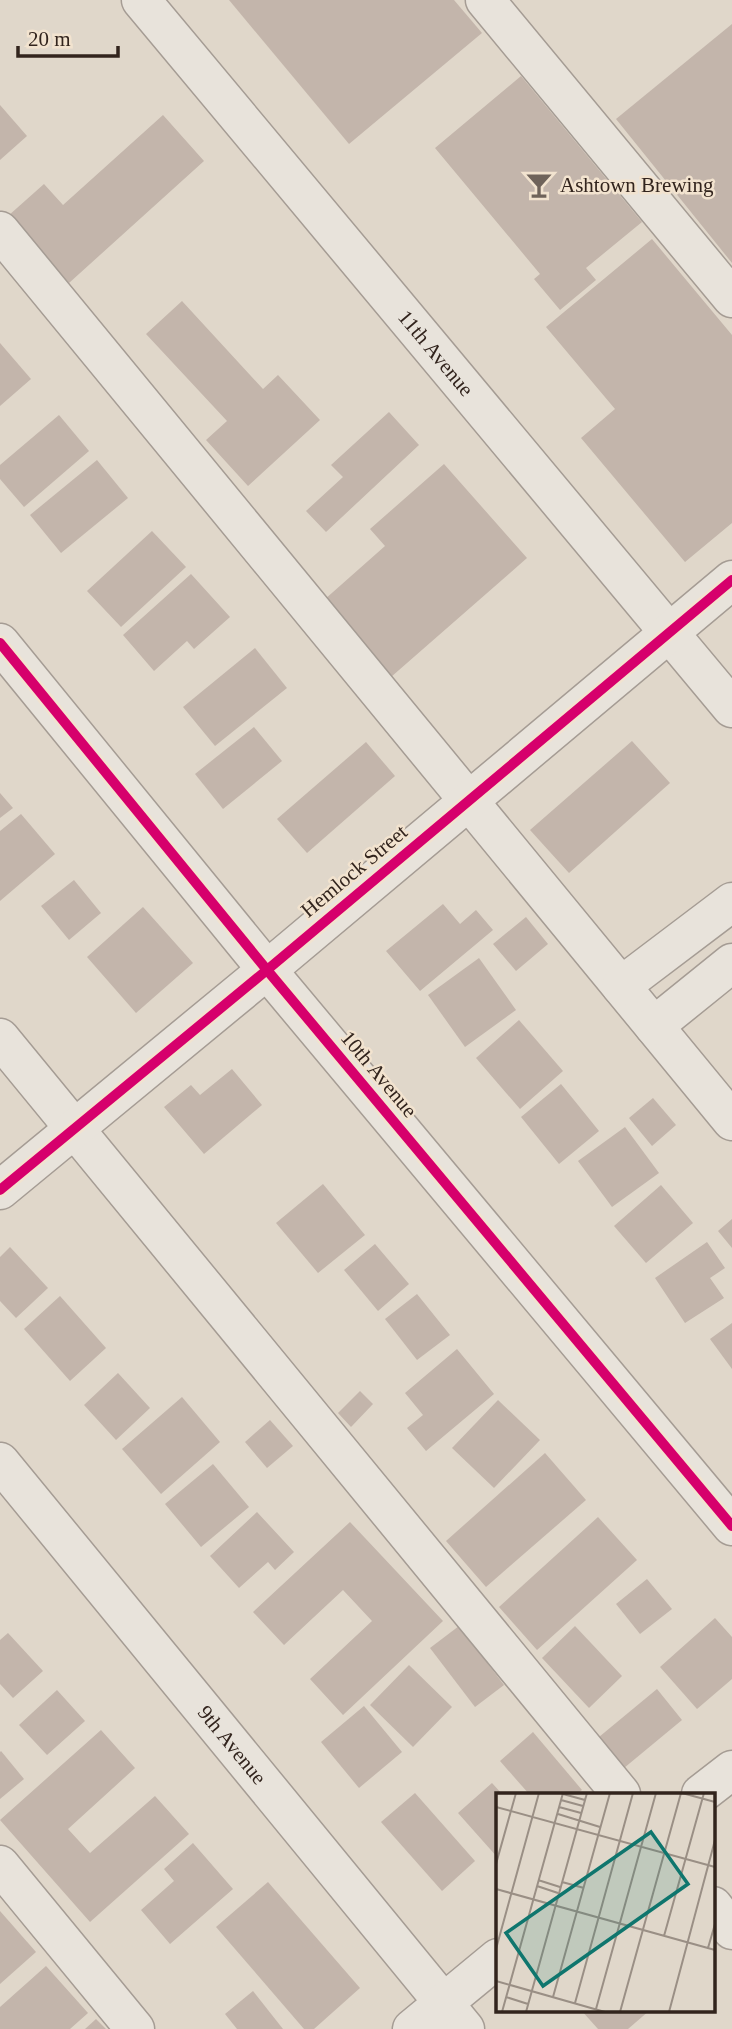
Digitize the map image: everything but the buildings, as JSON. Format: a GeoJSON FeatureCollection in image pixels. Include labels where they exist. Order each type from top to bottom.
{"type":"FeatureCollection","features":[{"type":"Feature","properties":{"kind":"street","name":"11th Avenue"},"geometry":{"type":"LineString","coordinates":[[141,0],[732,708]]}},
{"type":"Feature","properties":{"kind":"street"},"geometry":{"type":"LineString","coordinates":[[485,0],[732,298]]}},
{"type":"Feature","properties":{"kind":"street"},"geometry":{"type":"LineString","coordinates":[[0,231],[732,1121]]}},
{"type":"Feature","properties":{"kind":"street","name":"Hemlock Street"},"geometry":{"type":"LineString","coordinates":[[0,1190],[732,580]]}},
{"type":"Feature","properties":{"kind":"street","name":"10th Avenue"},"geometry":{"type":"LineString","coordinates":[[0,643],[267,970],[732,1526]]}},
{"type":"Feature","properties":{"kind":"street"},"geometry":{"type":"LineString","coordinates":[[621,986],[732,902]]}},
{"type":"Feature","properties":{"kind":"street"},"geometry":{"type":"LineString","coordinates":[[654,1026],[732,963]]}},
{"type":"Feature","properties":{"kind":"street"},"geometry":{"type":"LineString","coordinates":[[0,1038],[620,1793]]}},
{"type":"Feature","properties":{"kind":"street","name":"9th Avenue"},"geometry":{"type":"LineString","coordinates":[[0,1462],[454,2016]]}},
{"type":"Feature","properties":{"kind":"street"},"geometry":{"type":"LineString","coordinates":[[702,1793],[732,1770]]}},
{"type":"Feature","properties":{"kind":"street"},"geometry":{"type":"LineString","coordinates":[[0,1865],[135,2029]]}},
{"type":"Feature","properties":{"kind":"street"},"geometry":{"type":"LineString","coordinates":[[714,1907],[732,1930]]}},
{"type":"Feature","properties":{"kind":"street"},"geometry":{"type":"LineString","coordinates":[[412,2029],[454,2016],[496,1961]]}},
{"type":"Feature","properties":{"kind":"cycle path"},"geometry":{"type":"LineString","coordinates":[[0,1190],[732,580]]}},
{"type":"Feature","properties":{"kind":"cycle path"},"geometry":{"type":"LineString","coordinates":[[0,643],[267,970],[732,1526]]}},
{"type":"Feature","properties":{"kind":"place","name":"Ashtown Brewing"},"geometry":{"type":"Point","coordinates":[539,185]}}]}
